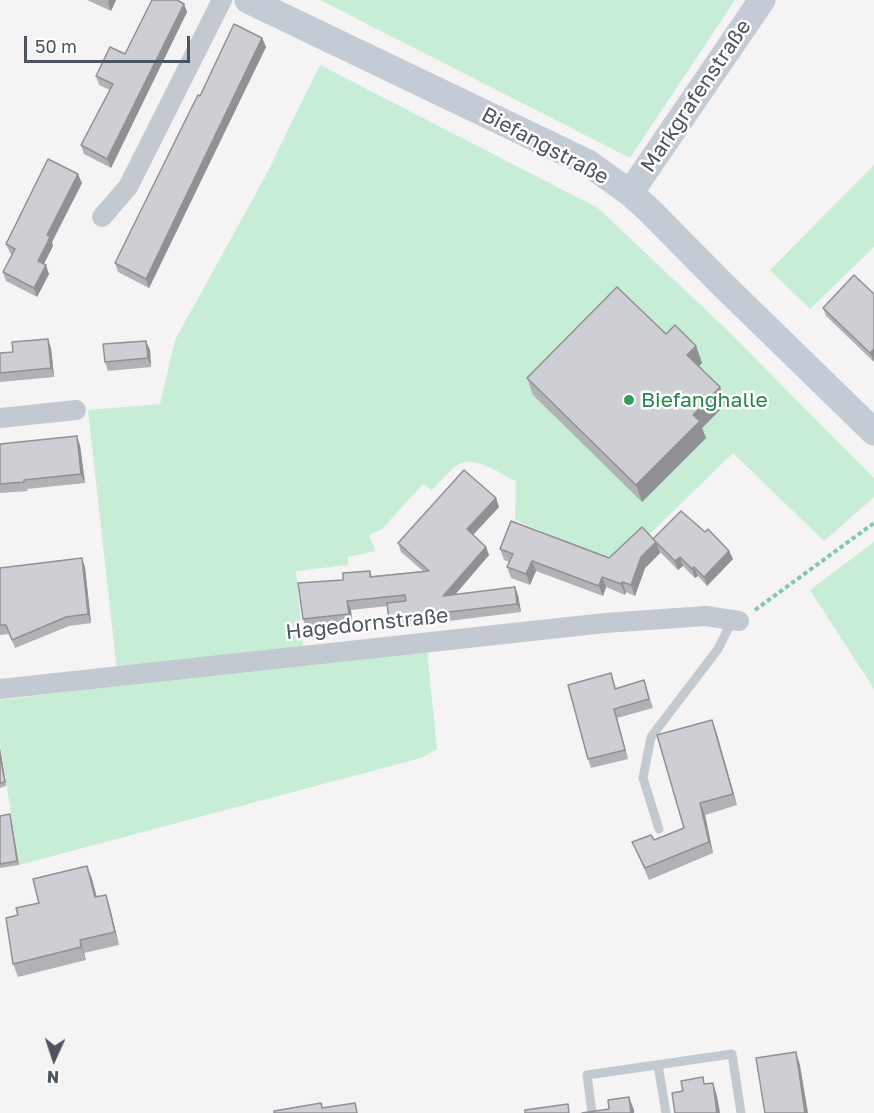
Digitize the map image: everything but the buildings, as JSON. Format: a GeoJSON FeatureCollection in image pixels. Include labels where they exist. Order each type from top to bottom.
{"type":"FeatureCollection","features":[{"type":"Feature","properties":{"kind":"main road","name":"Biefangstraße"},"geometry":{"type":"LineString","coordinates":[[248,0],[588,163],[630,193],[874,432]]}},
{"type":"Feature","properties":{"kind":"main road","name":"Markgrafenstraße"},"geometry":{"type":"LineString","coordinates":[[630,193],[762,0]]}},
{"type":"Feature","properties":{"kind":"street"},"geometry":{"type":"LineString","coordinates":[[102,218],[128,187],[222,0]]}},
{"type":"Feature","properties":{"kind":"street"},"geometry":{"type":"LineString","coordinates":[[0,418],[76,410]]}},
{"type":"Feature","properties":{"kind":"street","name":"Hagedornstraße"},"geometry":{"type":"LineString","coordinates":[[0,689],[604,623],[706,616],[736,620]]}},
{"type":"Feature","properties":{"kind":"lane"},"geometry":{"type":"LineString","coordinates":[[659,829],[643,778],[651,737],[718,649],[736,620]]}},
{"type":"Feature","properties":{"kind":"lane"},"geometry":{"type":"LineString","coordinates":[[592,1113],[587,1075],[732,1054],[741,1113]]}},
{"type":"Feature","properties":{"kind":"lane"},"geometry":{"type":"LineString","coordinates":[[658,1065],[666,1113]]}},
{"type":"Feature","properties":{"kind":"path"},"geometry":{"type":"LineString","coordinates":[[736,620],[874,523]]}},
{"type":"Feature","properties":{"kind":"green space"},"geometry":{"type":"Polygon","coordinates":[[[320,0],[735,0],[630,158],[320,0]]]}},
{"type":"Feature","properties":{"kind":"green space"},"geometry":{"type":"Polygon","coordinates":[[[320,65],[598,208],[726,329],[874,478],[874,497],[824,541],[733,453],[619,564],[515,520],[516,481],[480,464],[465,462],[452,469],[432,490],[423,484],[382,529],[369,535],[376,551],[348,557],[348,565],[296,571],[303,646],[117,671],[88,410],[160,404],[175,340],[265,177],[320,65]]]}},
{"type":"Feature","properties":{"kind":"green space"},"geometry":{"type":"Polygon","coordinates":[[[874,165],[874,247],[810,309],[770,270],[874,165]]]}},
{"type":"Feature","properties":{"kind":"green space"},"geometry":{"type":"Polygon","coordinates":[[[874,542],[874,689],[810,590],[874,542]]]}},
{"type":"Feature","properties":{"kind":"green space"},"geometry":{"type":"Polygon","coordinates":[[[427,649],[437,749],[421,758],[19,865],[0,743],[0,700],[427,649]]]}},
{"type":"Feature","properties":{"kind":"place","name":"Biefanghalle"},"geometry":{"type":"Point","coordinates":[629,400]}}]}
